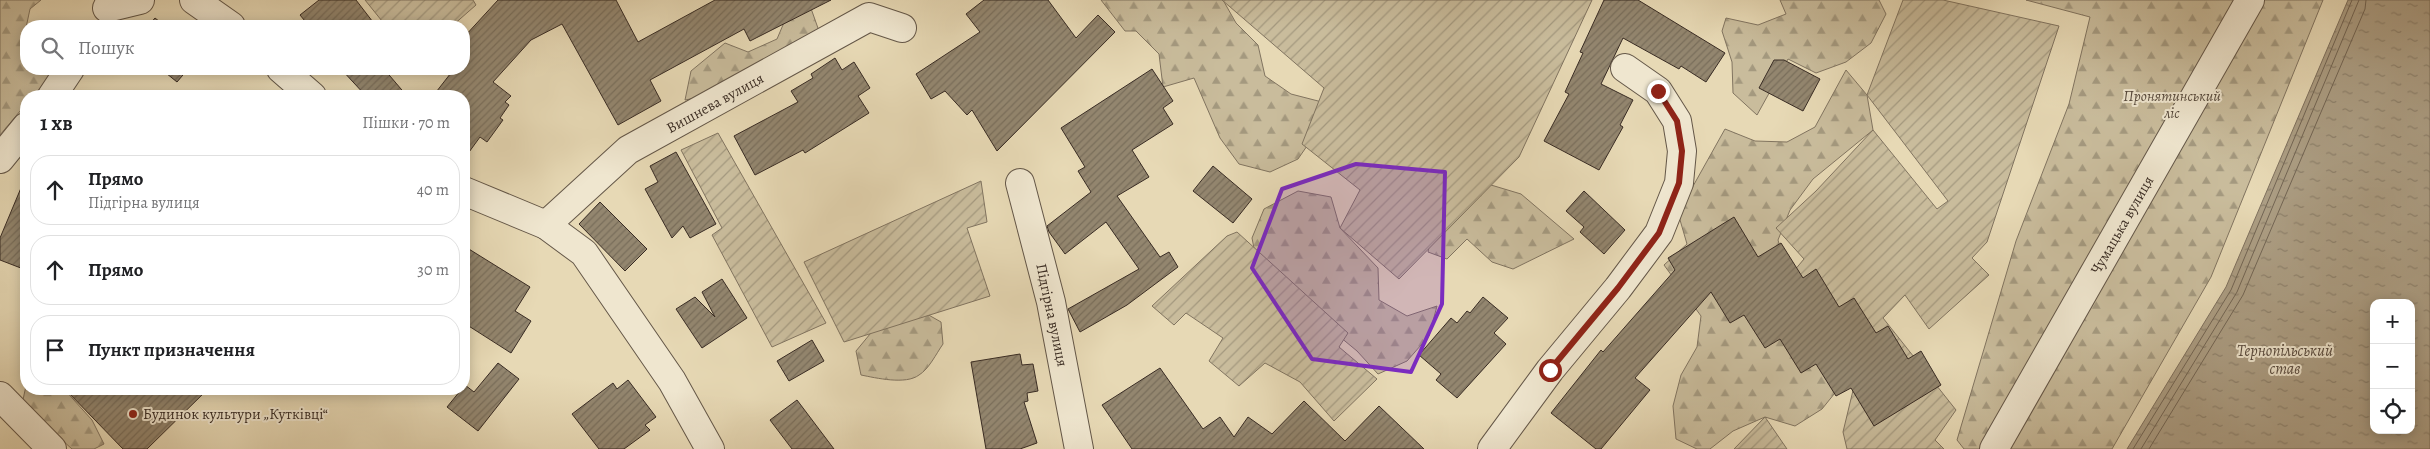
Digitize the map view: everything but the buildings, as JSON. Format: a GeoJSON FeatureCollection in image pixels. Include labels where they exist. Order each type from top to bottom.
{"type":"FeatureCollection","features":[{"type":"Feature","properties":{"kind":"street"},"geometry":{"type":"LineString","coordinates":[[104,12],[140,0]]}},
{"type":"Feature","properties":{"kind":"street"},"geometry":{"type":"LineString","coordinates":[[194,0],[222,20]]}},
{"type":"Feature","properties":{"kind":"street","name":"Чумацька вулиця"},"geometry":{"type":"LineString","coordinates":[[1994,449],[2250,0]]}},
{"type":"Feature","properties":{"kind":"street","name":"Вишнева вулиця"},"geometry":{"type":"LineString","coordinates":[[546,224],[628,150],[869,17],[902,28]]}},
{"type":"Feature","properties":{"kind":"street"},"geometry":{"type":"LineString","coordinates":[[1492,449],[1550,370],[1618,288],[1659,233],[1679,183],[1682,151],[1677,121],[1658,91],[1625,68]]}},
{"type":"Feature","properties":{"kind":"street"},"geometry":{"type":"LineString","coordinates":[[56,90],[66,75]]}},
{"type":"Feature","properties":{"kind":"street"},"geometry":{"type":"LineString","coordinates":[[288,75],[305,90]]}},
{"type":"Feature","properties":{"kind":"street"},"geometry":{"type":"LineString","coordinates":[[0,159],[20,134]]}},
{"type":"Feature","properties":{"kind":"street","name":"Підгірна вулиця"},"geometry":{"type":"LineString","coordinates":[[1020,183],[1051,302],[1079,449]]}},
{"type":"Feature","properties":{"kind":"street"},"geometry":{"type":"LineString","coordinates":[[470,193],[546,224],[584,254],[672,381],[710,449]]}},
{"type":"Feature","properties":{"kind":"street"},"geometry":{"type":"LineString","coordinates":[[0,396],[52,449]]}},
{"type":"Feature","properties":{"kind":"highlighted area"},"geometry":{"type":"Polygon","coordinates":[[[1356,164],[1445,172],[1442,304],[1411,372],[1312,359],[1252,268],[1282,189],[1356,164]]]}},
{"type":"Feature","properties":{"kind":"green space"},"geometry":{"type":"Polygon","coordinates":[[[0,0],[41,0],[30,9],[28,20],[20,20],[20,75],[52,75],[38,90],[20,90],[20,111],[0,135],[0,0]]]}},
{"type":"Feature","properties":{"kind":"green space"},"geometry":{"type":"Polygon","coordinates":[[[365,0],[473,0],[476,5],[459,20],[381,20],[365,0]]]}},
{"type":"Feature","properties":{"kind":"green space"},"geometry":{"type":"Polygon","coordinates":[[[808,0],[819,31],[722,93],[685,100],[691,71],[725,43],[748,52],[777,39],[791,6],[808,0]]]}},
{"type":"Feature","properties":{"kind":"green space"},"geometry":{"type":"Polygon","coordinates":[[[1101,0],[1223,0],[1236,23],[1258,45],[1265,76],[1291,94],[1322,102],[1316,133],[1298,159],[1270,172],[1239,164],[1220,138],[1194,78],[1163,87],[1159,54],[1136,31],[1125,31],[1101,0]]]}},
{"type":"Feature","properties":{"kind":"green space"},"geometry":{"type":"Polygon","coordinates":[[[1222,0],[1592,0],[1519,157],[1399,279],[1340,228],[1360,190],[1302,144],[1324,88],[1222,0]]]}},
{"type":"Feature","properties":{"kind":"green space"},"geometry":{"type":"Polygon","coordinates":[[[1780,0],[1879,0],[1886,14],[1871,43],[1846,62],[1816,73],[1788,59],[1757,115],[1733,93],[1732,62],[1722,31],[1726,18],[1758,25],[1786,14],[1780,0]]]}},
{"type":"Feature","properties":{"kind":"green space"},"geometry":{"type":"Polygon","coordinates":[[[1903,0],[1943,0],[2059,26],[1987,242],[1972,258],[1989,275],[1929,329],[1905,295],[1883,318],[1956,410],[1935,440],[1944,449],[1847,449],[1843,432],[1856,378],[1783,284],[1804,259],[1776,228],[1816,191],[1873,130],[1937,209],[1948,201],[1867,95],[1903,0]]]}},
{"type":"Feature","properties":{"kind":"green space","name":"Пронятинський ліс"},"geometry":{"type":"Polygon","coordinates":[[[2026,0],[2323,0],[2211,277],[2112,449],[1964,449],[1957,440],[2016,241],[2069,104],[2090,17],[2026,0]]]}},
{"type":"Feature","properties":{"kind":"green space"},"geometry":{"type":"Polygon","coordinates":[[[1846,70],[1867,95],[1873,130],[1813,179],[1790,210],[1778,240],[1796,302],[1843,383],[1822,409],[1795,426],[1765,417],[1733,431],[1710,449],[1697,449],[1676,439],[1673,406],[1681,375],[1697,347],[1701,316],[1664,265],[1687,244],[1678,213],[1725,129],[1755,141],[1787,142],[1815,127],[1846,70]]]}},
{"type":"Feature","properties":{"kind":"green space"},"geometry":{"type":"Polygon","coordinates":[[[718,133],[826,323],[772,347],[712,235],[722,228],[681,150],[718,133]]]}},
{"type":"Feature","properties":{"kind":"green space"},"geometry":{"type":"Polygon","coordinates":[[[981,181],[987,222],[967,228],[990,296],[844,342],[804,262],[981,181]]]}},
{"type":"Feature","properties":{"kind":"green space"},"geometry":{"type":"Polygon","coordinates":[[[1481,182],[1521,194],[1574,239],[1513,269],[1492,262],[1467,239],[1447,259],[1428,252],[1432,232],[1481,182]]]}},
{"type":"Feature","properties":{"kind":"green space"},"geometry":{"type":"Polygon","coordinates":[[[1298,191],[1331,197],[1340,228],[1378,268],[1379,300],[1407,316],[1437,306],[1429,336],[1407,361],[1378,374],[1357,351],[1258,269],[1252,238],[1264,209],[1298,191]]]}},
{"type":"Feature","properties":{"kind":"green space"},"geometry":{"type":"Polygon","coordinates":[[[1237,232],[1348,333],[1339,347],[1377,379],[1334,421],[1300,382],[1265,363],[1239,386],[1209,361],[1223,338],[1186,313],[1174,325],[1152,306],[1227,236],[1237,232]]]}},
{"type":"Feature","properties":{"kind":"green space"},"geometry":{"type":"Polygon","coordinates":[[[918,309],[941,322],[943,344],[926,369],[919,375],[907,380],[891,380],[861,375],[856,351],[875,328],[918,309]]]}},
{"type":"Feature","properties":{"kind":"green space"},"geometry":{"type":"Polygon","coordinates":[[[24,395],[69,395],[92,420],[104,444],[94,449],[72,449],[22,404],[24,395]]]}},
{"type":"Feature","properties":{"kind":"green space"},"geometry":{"type":"Polygon","coordinates":[[[1765,417],[1787,449],[1734,449],[1765,417]]]}},
{"type":"Feature","properties":{"kind":"water","name":"Тернопільський став"},"geometry":{"type":"Polygon","coordinates":[[[2348,0],[2430,0],[2430,449],[2127,449],[2226,287],[2348,0]]]}},
{"type":"Feature","properties":{"kind":"place","name":"Будинок культури „Кутківці“"},"geometry":{"type":"Point","coordinates":[133,414]}},
{"type":"Feature","properties":{"kind":"route"},"geometry":{"type":"LineString","coordinates":[[1550,370],[1618,288],[1659,233],[1679,183],[1682,151],[1677,121],[1658,91]]}}]}
